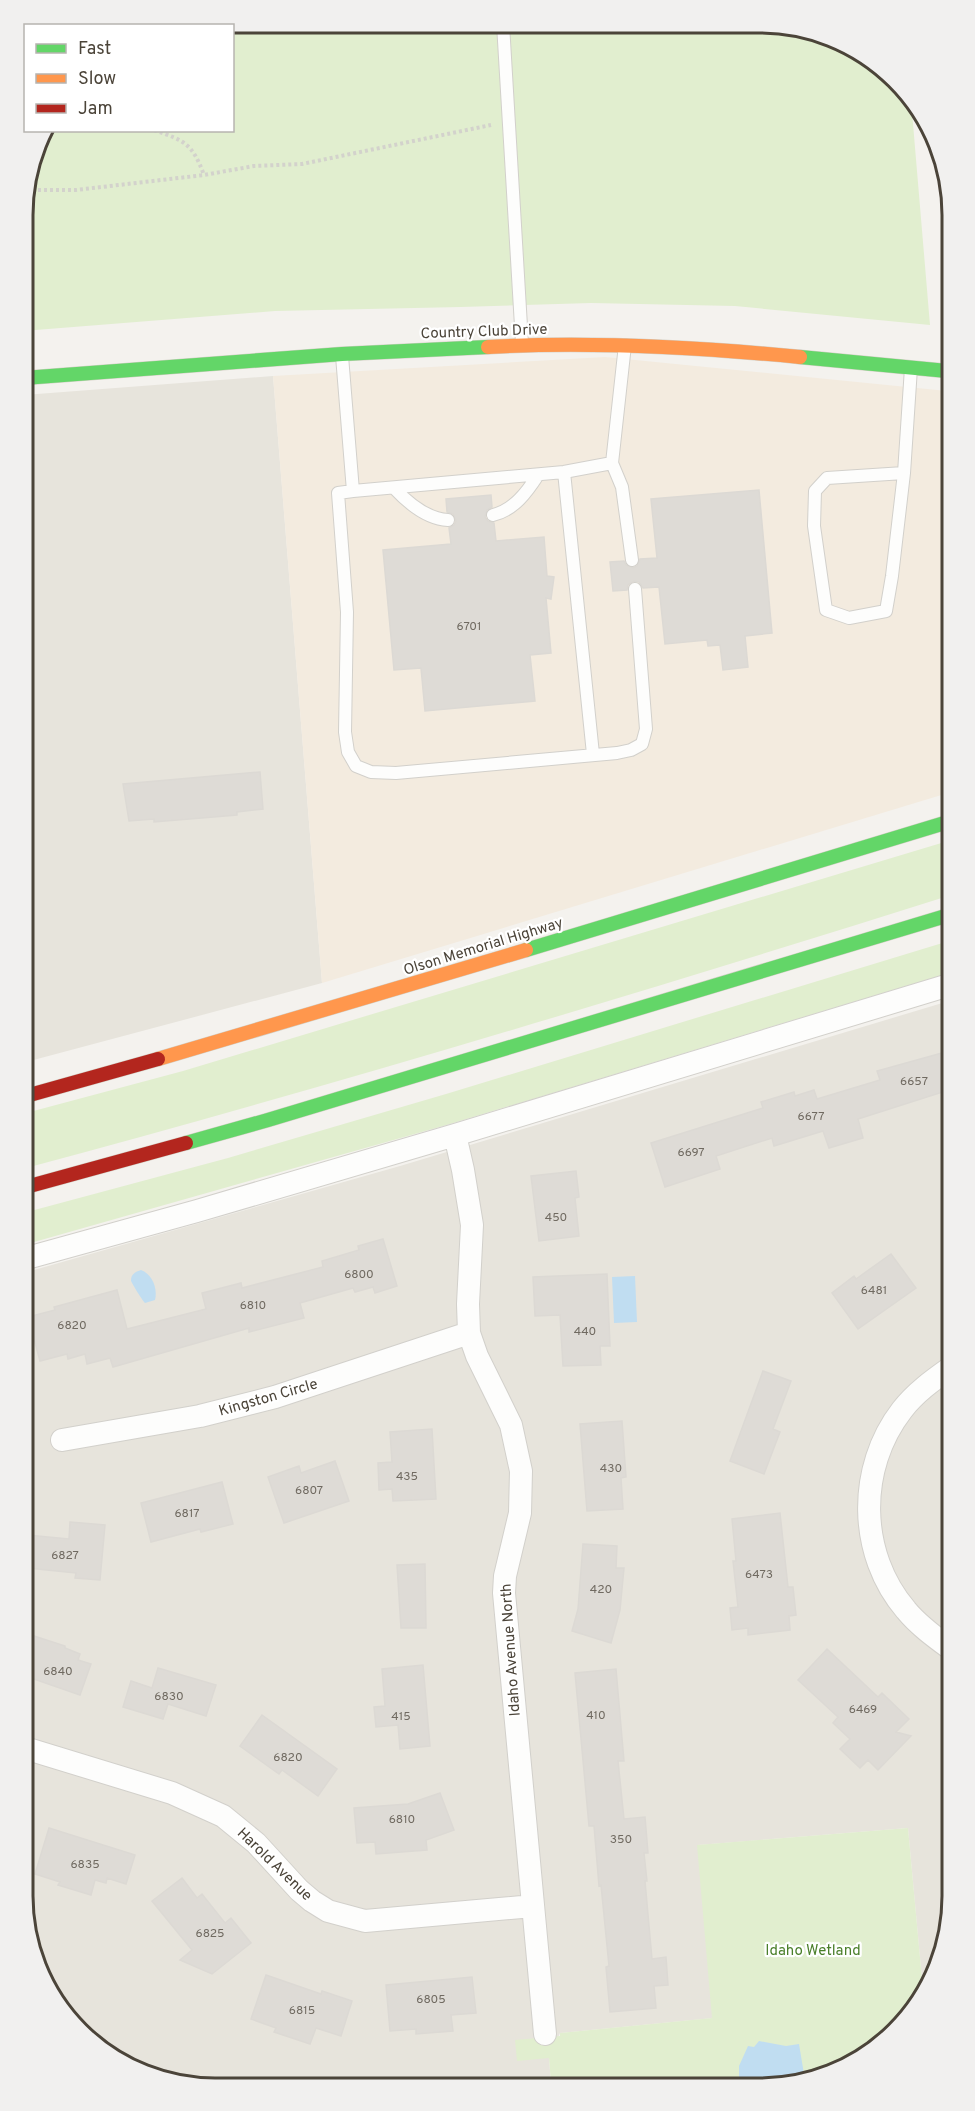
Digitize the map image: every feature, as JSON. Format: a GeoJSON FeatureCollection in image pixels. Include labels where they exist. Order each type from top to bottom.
{"type":"FeatureCollection","features":[{"type":"Feature","properties":{"kind":"main road","name":"Country Club Drive"},"geometry":{"type":"LineString","coordinates":[[33,377],[342,354],[522,345],[625,345],[720,349],[942,370]]}},
{"type":"Feature","properties":{"kind":"main road","name":"Olson Memorial Highway"},"geometry":{"type":"LineString","coordinates":[[33,1094],[227,1040],[942,824]]}},
{"type":"Feature","properties":{"kind":"main road"},"geometry":{"type":"LineString","coordinates":[[33,1185],[302,1110],[942,917]]}},
{"type":"Feature","properties":{"kind":"street"},"geometry":{"type":"LineString","coordinates":[[33,1256],[455,1136],[942,987]]}},
{"type":"Feature","properties":{"kind":"street","name":"Idaho Avenue North"},"geometry":{"type":"LineString","coordinates":[[455,1136],[464,1170],[472,1225],[468,1304],[469,1333],[477,1356],[511,1425],[521,1471],[520,1513],[505,1576],[504,1593],[545,2034]]}},
{"type":"Feature","properties":{"kind":"street","name":"Kingston Circle"},"geometry":{"type":"LineString","coordinates":[[62,1440],[200,1416],[275,1397],[469,1333]]}},
{"type":"Feature","properties":{"kind":"street"},"geometry":{"type":"LineString","coordinates":[[942,1374],[918,1393],[902,1411],[880,1448],[873,1467],[868,1510],[870,1532],[876,1555],[893,1593],[906,1611],[942,1641]]}},
{"type":"Feature","properties":{"kind":"street","name":"Harold Avenue"},"geometry":{"type":"LineString","coordinates":[[33,1751],[172,1793],[223,1816],[256,1843],[312,1901],[328,1911],[347,1917],[365,1921],[533,1906]]}},
{"type":"Feature","properties":{"kind":"lane"},"geometry":{"type":"LineString","coordinates":[[504,33],[522,345]]}},
{"type":"Feature","properties":{"kind":"lane"},"geometry":{"type":"LineString","coordinates":[[625,345],[612,463],[622,487],[632,560]]}},
{"type":"Feature","properties":{"kind":"lane"},"geometry":{"type":"LineString","coordinates":[[342,354],[354,491]]}},
{"type":"Feature","properties":{"kind":"lane"},"geometry":{"type":"LineString","coordinates":[[904,473],[827,478],[815,491],[814,526],[826,610],[849,618],[886,611],[904,473],[911,367]]}},
{"type":"Feature","properties":{"kind":"lane"},"geometry":{"type":"LineString","coordinates":[[612,463],[538,475],[338,493],[347,612],[345,732],[348,752],[356,766],[371,772],[396,773],[617,753],[631,750],[642,744],[646,729],[635,589]]}},
{"type":"Feature","properties":{"kind":"lane"},"geometry":{"type":"LineString","coordinates":[[564,472],[593,754]]}},
{"type":"Feature","properties":{"kind":"lane"},"geometry":{"type":"LineString","coordinates":[[493,515],[500,513],[526,494],[538,475]]}},
{"type":"Feature","properties":{"kind":"lane"},"geometry":{"type":"LineString","coordinates":[[394,488],[404,499],[424,512],[440,520],[448,520]]}},
{"type":"Feature","properties":{"kind":"path"},"geometry":{"type":"LineString","coordinates":[[35,190],[76,190],[204,175],[254,166],[302,164],[509,122]]}},
{"type":"Feature","properties":{"kind":"path"},"geometry":{"type":"LineString","coordinates":[[159,132],[186,144],[196,154],[204,175]]}},
{"type":"Feature","properties":{"kind":"shaded area"},"geometry":{"type":"Polygon","coordinates":[[[605,357],[942,391],[942,795],[322,983],[273,376],[605,357]]]}},
{"type":"Feature","properties":{"kind":"shaded area"},"geometry":{"type":"Polygon","coordinates":[[[273,376],[322,983],[33,1060],[33,394],[273,376]]]}},
{"type":"Feature","properties":{"kind":"shaded area"},"geometry":{"type":"Polygon","coordinates":[[[942,1003],[942,1908],[936,1943],[922,1979],[908,1828],[698,1845],[713,2018],[560,2033],[549,2058],[551,2078],[215,2078],[179,2075],[145,2064],[124,2054],[104,2040],[86,2025],[57,1987],[39,1943],[33,1896],[33,1270],[400,1166],[942,1003]]]}},
{"type":"Feature","properties":{"kind":"green space"},"geometry":{"type":"Polygon","coordinates":[[[234,33],[772,33],[796,36],[851,57],[889,86],[912,116],[930,325],[735,306],[591,303],[275,311],[33,330],[33,203],[39,168],[53,132],[234,132],[234,33]]]}},
{"type":"Feature","properties":{"kind":"green space"},"geometry":{"type":"Polygon","coordinates":[[[942,843],[942,898],[489,1037],[33,1166],[33,1111],[183,1071],[942,843]]]}},
{"type":"Feature","properties":{"kind":"green space"},"geometry":{"type":"Polygon","coordinates":[[[942,943],[942,975],[450,1124],[33,1242],[33,1210],[228,1158],[942,943]]]}},
{"type":"Feature","properties":{"kind":"green space","name":"Idaho Wetland"},"geometry":{"type":"Polygon","coordinates":[[[908,1828],[922,1979],[897,2016],[880,2033],[851,2054],[807,2072],[784,2076],[551,2078],[549,2058],[517,2061],[515,2040],[560,2036],[560,2033],[712,2018],[697,1845],[908,1828]]]}},
{"type":"Feature","properties":{"kind":"water"},"geometry":{"type":"Polygon","coordinates":[[[141,1270],[151,1278],[156,1291],[155,1300],[145,1303],[131,1281],[134,1274],[141,1270]]]}},
{"type":"Feature","properties":{"kind":"water"},"geometry":{"type":"Polygon","coordinates":[[[635,1276],[637,1322],[614,1323],[612,1277],[635,1276]]]}},
{"type":"Feature","properties":{"kind":"water"},"geometry":{"type":"Polygon","coordinates":[[[759,2041],[786,2046],[799,2044],[804,2073],[739,2078],[739,2066],[748,2046],[754,2047],[759,2041]]]}},
{"type":"Feature","properties":{"kind":"building"},"geometry":{"type":"Polygon","coordinates":[[[759,490],[772,633],[745,636],[748,667],[723,670],[720,645],[708,646],[707,640],[665,644],[659,587],[643,588],[639,582],[634,581],[628,585],[627,590],[613,591],[610,562],[624,561],[626,565],[633,568],[637,566],[640,559],[657,558],[651,499],[759,490]]]}},
{"type":"Feature","properties":{"kind":"building"},"geometry":{"type":"Polygon","coordinates":[[[491,495],[492,507],[487,510],[485,517],[494,523],[496,541],[544,537],[547,576],[554,577],[551,599],[546,598],[551,653],[530,655],[535,701],[425,711],[421,668],[394,670],[383,550],[451,544],[449,528],[456,521],[453,514],[447,512],[446,499],[491,495]]]}},
{"type":"Feature","properties":{"kind":"building"},"geometry":{"type":"Polygon","coordinates":[[[260,772],[263,809],[237,812],[237,815],[154,822],[154,819],[129,821],[123,784],[260,772]]]}},
{"type":"Feature","properties":{"kind":"building"},"geometry":{"type":"Polygon","coordinates":[[[942,1053],[942,1092],[858,1119],[863,1138],[829,1148],[823,1131],[774,1146],[772,1138],[716,1156],[720,1169],[665,1187],[651,1143],[763,1108],[761,1102],[794,1092],[795,1096],[814,1090],[817,1099],[880,1080],[877,1071],[942,1053]]]}},
{"type":"Feature","properties":{"kind":"building"},"geometry":{"type":"Polygon","coordinates":[[[576,1171],[579,1197],[575,1198],[579,1236],[539,1241],[531,1176],[576,1171]]]}},
{"type":"Feature","properties":{"kind":"building"},"geometry":{"type":"Polygon","coordinates":[[[383,1239],[397,1286],[375,1293],[373,1287],[355,1292],[353,1288],[300,1303],[304,1318],[249,1332],[249,1328],[113,1367],[110,1358],[87,1364],[85,1354],[68,1359],[67,1354],[40,1361],[33,1335],[33,1316],[55,1310],[54,1307],[117,1290],[127,1329],[206,1309],[202,1293],[241,1283],[242,1288],[323,1267],[322,1261],[359,1250],[358,1246],[383,1239]]]}},
{"type":"Feature","properties":{"kind":"building"},"geometry":{"type":"Polygon","coordinates":[[[891,1254],[916,1288],[858,1329],[832,1293],[854,1276],[856,1279],[891,1254]]]}},
{"type":"Feature","properties":{"kind":"building"},"geometry":{"type":"Polygon","coordinates":[[[607,1274],[610,1346],[600,1346],[601,1365],[563,1366],[560,1315],[535,1316],[533,1277],[607,1274]]]}},
{"type":"Feature","properties":{"kind":"building"},"geometry":{"type":"Polygon","coordinates":[[[763,1371],[791,1381],[773,1429],[780,1432],[764,1474],[730,1461],[763,1371]]]}},
{"type":"Feature","properties":{"kind":"building"},"geometry":{"type":"Polygon","coordinates":[[[622,1421],[626,1477],[621,1478],[623,1509],[587,1511],[580,1424],[622,1421]]]}},
{"type":"Feature","properties":{"kind":"building"},"geometry":{"type":"Polygon","coordinates":[[[432,1429],[436,1499],[393,1501],[392,1489],[379,1490],[378,1463],[392,1462],[390,1432],[432,1429]]]}},
{"type":"Feature","properties":{"kind":"building"},"geometry":{"type":"Polygon","coordinates":[[[335,1461],[349,1501],[284,1523],[268,1477],[299,1466],[301,1473],[335,1461]]]}},
{"type":"Feature","properties":{"kind":"building"},"geometry":{"type":"Polygon","coordinates":[[[222,1482],[233,1524],[201,1532],[200,1529],[151,1542],[141,1503],[222,1482]]]}},
{"type":"Feature","properties":{"kind":"building"},"geometry":{"type":"Polygon","coordinates":[[[780,1513],[788,1587],[793,1587],[796,1615],[789,1616],[790,1630],[748,1635],[748,1628],[732,1630],[730,1608],[738,1607],[733,1561],[736,1561],[732,1519],[780,1513]]]}},
{"type":"Feature","properties":{"kind":"building"},"geometry":{"type":"Polygon","coordinates":[[[70,1522],[105,1525],[100,1580],[75,1578],[76,1573],[33,1569],[33,1535],[69,1539],[70,1522]]]}},
{"type":"Feature","properties":{"kind":"building"},"geometry":{"type":"Polygon","coordinates":[[[583,1544],[617,1546],[616,1568],[624,1568],[620,1610],[611,1643],[572,1631],[578,1609],[583,1544]]]}},
{"type":"Feature","properties":{"kind":"building"},"geometry":{"type":"Polygon","coordinates":[[[425,1564],[426,1628],[401,1628],[397,1565],[425,1564]]]}},
{"type":"Feature","properties":{"kind":"building"},"geometry":{"type":"Polygon","coordinates":[[[33,1636],[65,1646],[80,1654],[78,1660],[91,1664],[80,1695],[33,1679],[33,1636]]]}},
{"type":"Feature","properties":{"kind":"building"},"geometry":{"type":"Polygon","coordinates":[[[827,1649],[878,1697],[882,1693],[909,1719],[896,1732],[911,1736],[878,1770],[868,1760],[860,1768],[840,1749],[850,1739],[833,1723],[838,1717],[798,1680],[827,1649]]]}},
{"type":"Feature","properties":{"kind":"building"},"geometry":{"type":"Polygon","coordinates":[[[423,1665],[430,1746],[400,1749],[398,1725],[376,1727],[374,1707],[385,1706],[382,1669],[423,1665]]]}},
{"type":"Feature","properties":{"kind":"building"},"geometry":{"type":"Polygon","coordinates":[[[158,1668],[216,1685],[206,1716],[168,1704],[163,1719],[123,1707],[131,1681],[152,1688],[158,1668]]]}},
{"type":"Feature","properties":{"kind":"building"},"geometry":{"type":"Polygon","coordinates":[[[616,1669],[624,1761],[618,1761],[624,1819],[645,1817],[648,1853],[644,1853],[647,1881],[645,1881],[652,1959],[666,1957],[668,1985],[654,1986],[656,2008],[610,2012],[606,1967],[609,1966],[601,1885],[599,1886],[594,1826],[589,1826],[575,1673],[616,1669]]]}},
{"type":"Feature","properties":{"kind":"building"},"geometry":{"type":"Polygon","coordinates":[[[262,1715],[337,1769],[318,1796],[282,1770],[279,1774],[240,1746],[262,1715]]]}},
{"type":"Feature","properties":{"kind":"building"},"geometry":{"type":"Polygon","coordinates":[[[440,1793],[454,1830],[426,1840],[427,1850],[376,1854],[375,1842],[357,1843],[354,1808],[408,1804],[440,1793]]]}},
{"type":"Feature","properties":{"kind":"building"},"geometry":{"type":"Polygon","coordinates":[[[49,1828],[135,1855],[126,1884],[107,1878],[106,1883],[95,1880],[91,1895],[58,1885],[60,1882],[35,1874],[49,1828]]]}},
{"type":"Feature","properties":{"kind":"building"},"geometry":{"type":"Polygon","coordinates":[[[182,1878],[197,1898],[202,1894],[225,1923],[231,1918],[251,1943],[212,1974],[180,1960],[192,1950],[152,1901],[182,1878]]]}},
{"type":"Feature","properties":{"kind":"building"},"geometry":{"type":"Polygon","coordinates":[[[266,1975],[321,1994],[322,1991],[352,2001],[341,2036],[316,2028],[310,2044],[274,2032],[276,2028],[251,2019],[266,1975]]]}},
{"type":"Feature","properties":{"kind":"building"},"geometry":{"type":"Polygon","coordinates":[[[472,1977],[476,2013],[451,2015],[453,2031],[416,2034],[416,2029],[390,2031],[386,1985],[472,1977]]]}},
{"type":"Feature","properties":{"kind":"traffic: fast"},"geometry":{"type":"LineString","coordinates":[[33,377],[342,354],[488,347]]}},
{"type":"Feature","properties":{"kind":"traffic: fast"},"geometry":{"type":"LineString","coordinates":[[800,357],[942,371]]}},
{"type":"Feature","properties":{"kind":"traffic: fast"},"geometry":{"type":"LineString","coordinates":[[526,950],[942,824]]}},
{"type":"Feature","properties":{"kind":"traffic: fast"},"geometry":{"type":"LineString","coordinates":[[186,1143],[942,917]]}},
{"type":"Feature","properties":{"kind":"traffic: slow"},"geometry":{"type":"LineString","coordinates":[[488,347],[644,346],[800,357]]}},
{"type":"Feature","properties":{"kind":"traffic: slow"},"geometry":{"type":"LineString","coordinates":[[158,1059],[526,950]]}},
{"type":"Feature","properties":{"kind":"traffic: jam"},"geometry":{"type":"LineString","coordinates":[[33,1094],[158,1059]]}},
{"type":"Feature","properties":{"kind":"traffic: jam"},"geometry":{"type":"LineString","coordinates":[[33,1185],[186,1143]]}}]}
